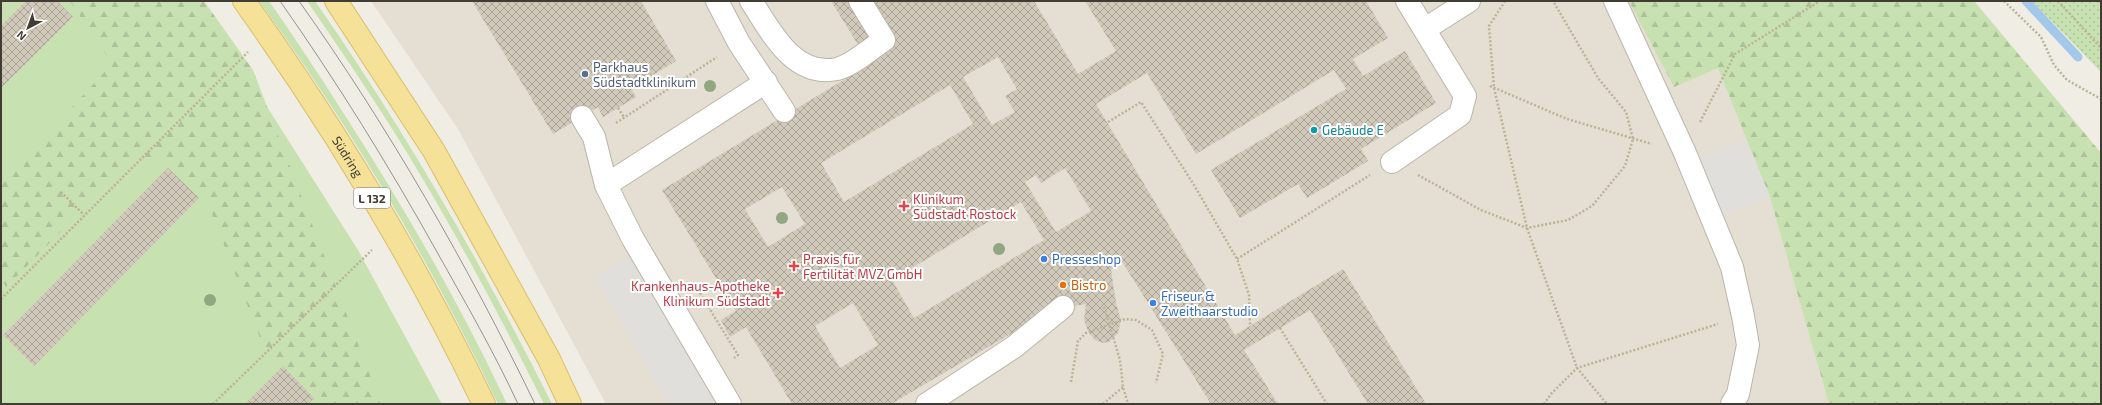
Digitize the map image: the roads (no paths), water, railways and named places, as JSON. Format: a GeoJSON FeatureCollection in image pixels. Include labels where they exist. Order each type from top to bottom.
{"type":"FeatureCollection","features":[{"type":"Feature","properties":{"kind":"main road","name":"Südring"},"geometry":{"type":"LineString","coordinates":[[244,1],[285,58],[413,266],[458,350],[484,404]]}},
{"type":"Feature","properties":{"kind":"main road"},"geometry":{"type":"LineString","coordinates":[[336,1],[434,151],[549,360],[570,404]]}},
{"type":"Feature","properties":{"kind":"lane"},"geometry":{"type":"LineString","coordinates":[[744,1],[720,7],[739,43],[784,111]]}},
{"type":"Feature","properties":{"kind":"lane"},"geometry":{"type":"LineString","coordinates":[[751,1],[780,43],[802,65],[820,69],[837,69],[854,60],[884,40],[860,1]]}},
{"type":"Feature","properties":{"kind":"lane"},"geometry":{"type":"LineString","coordinates":[[1392,162],[1460,115],[1465,96],[1407,1]]}},
{"type":"Feature","properties":{"kind":"lane"},"geometry":{"type":"LineString","coordinates":[[1425,29],[1469,1]]}},
{"type":"Feature","properties":{"kind":"lane"},"geometry":{"type":"LineString","coordinates":[[1615,1],[1685,153],[1732,267],[1748,345],[1738,394],[1732,404]]}},
{"type":"Feature","properties":{"kind":"lane"},"geometry":{"type":"LineString","coordinates":[[606,185],[766,82]]}},
{"type":"Feature","properties":{"kind":"lane"},"geometry":{"type":"LineString","coordinates":[[582,117],[594,137],[606,185],[633,239],[730,404]]}},
{"type":"Feature","properties":{"kind":"lane"},"geometry":{"type":"LineString","coordinates":[[927,404],[1014,347],[1063,307]]}},
{"type":"Feature","properties":{"kind":"waterway"},"geometry":{"type":"LineString","coordinates":[[2026,1],[2078,57]]}},
{"type":"Feature","properties":{"kind":"tram line"},"geometry":{"type":"LineString","coordinates":[[280,1],[342,93],[400,188],[479,327],[518,404]]}},
{"type":"Feature","properties":{"kind":"tram line"},"geometry":{"type":"LineString","coordinates":[[299,1],[364,98],[425,198],[482,300],[535,404]]}},
{"type":"Feature","properties":{"kind":"place","name":"Parkhaus Südstadtklinikum"},"geometry":{"type":"Point","coordinates":[585,74]}},
{"type":"Feature","properties":{"kind":"place","name":"Gebäude E"},"geometry":{"type":"Point","coordinates":[1314,130]}},
{"type":"Feature","properties":{"kind":"place","name":"Klinikum Südstadt Rostock"},"geometry":{"type":"Point","coordinates":[904,206]}},
{"type":"Feature","properties":{"kind":"place","name":"Presseshop"},"geometry":{"type":"Point","coordinates":[1044,259]}},
{"type":"Feature","properties":{"kind":"place","name":"Praxis für Fertilität MVZ GmbH"},"geometry":{"type":"Point","coordinates":[794,266]}},
{"type":"Feature","properties":{"kind":"place","name":"Bistro"},"geometry":{"type":"Point","coordinates":[1063,285]}},
{"type":"Feature","properties":{"kind":"place","name":"Krankenhaus-Apotheke Klinikum Südstadt"},"geometry":{"type":"Point","coordinates":[778,293]}},
{"type":"Feature","properties":{"kind":"place","name":"Friseur & Zweithaarstudio"},"geometry":{"type":"Point","coordinates":[1153,303]}}]}
